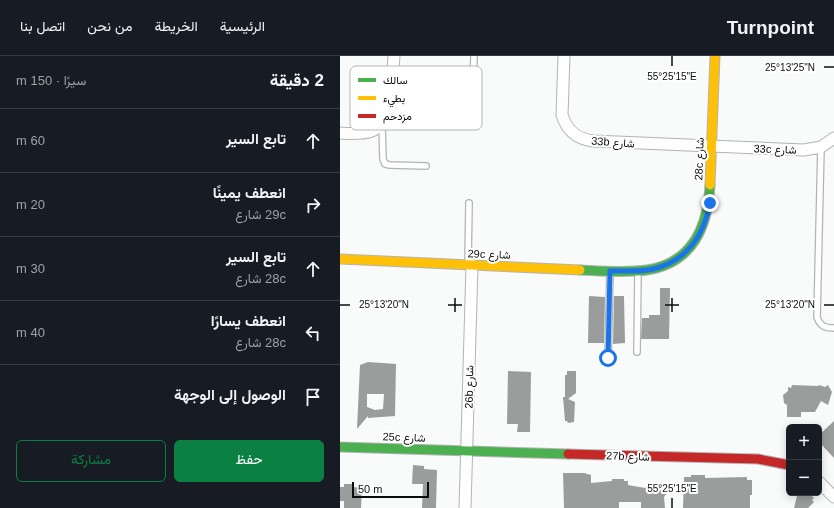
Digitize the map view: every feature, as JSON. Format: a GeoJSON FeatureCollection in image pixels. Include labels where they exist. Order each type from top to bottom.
{"type":"FeatureCollection","features":[{"type":"Feature","properties":{"kind":"street"},"geometry":{"type":"LineString","coordinates":[[393,66],[394,56]]}},
{"type":"Feature","properties":{"kind":"street","name":"33b شارع"},"geometry":{"type":"LineString","coordinates":[[564,56],[562,115],[570,130],[577,136],[585,140],[593,141],[712,147]]}},
{"type":"Feature","properties":{"kind":"street","name":"28c شارع"},"geometry":{"type":"LineString","coordinates":[[638,271],[653,269],[668,264],[681,256],[692,245],[701,232],[707,218],[710,203],[715,56]]}},
{"type":"Feature","properties":{"kind":"street"},"geometry":{"type":"LineString","coordinates":[[340,133],[361,134],[373,130]]}},
{"type":"Feature","properties":{"kind":"street","name":"33c شارع"},"geometry":{"type":"LineString","coordinates":[[712,147],[804,150],[821,147],[834,138]]}},
{"type":"Feature","properties":{"kind":"street","name":"29c شارع"},"geometry":{"type":"LineString","coordinates":[[340,259],[638,271]]}},
{"type":"Feature","properties":{"kind":"street","name":"26b شارع"},"geometry":{"type":"LineString","coordinates":[[465,508],[470,265]]}},
{"type":"Feature","properties":{"kind":"street","name":"25c شارع"},"geometry":{"type":"LineString","coordinates":[[340,447],[467,451]]}},
{"type":"Feature","properties":{"kind":"street","name":"27b شارع"},"geometry":{"type":"LineString","coordinates":[[467,451],[758,459],[773,460],[786,464]]}},
{"type":"Feature","properties":{"kind":"street"},"geometry":{"type":"LineString","coordinates":[[822,485],[834,497]]}},
{"type":"Feature","properties":{"kind":"lane"},"geometry":{"type":"LineString","coordinates":[[474,56],[474,66]]}},
{"type":"Feature","properties":{"kind":"lane"},"geometry":{"type":"LineString","coordinates":[[382,130],[383,159],[385,164],[426,166]]}},
{"type":"Feature","properties":{"kind":"lane"},"geometry":{"type":"LineString","coordinates":[[821,147],[817,317],[820,324],[823,326],[834,328]]}},
{"type":"Feature","properties":{"kind":"lane"},"geometry":{"type":"LineString","coordinates":[[469,203],[470,265]]}},
{"type":"Feature","properties":{"kind":"lane"},"geometry":{"type":"LineString","coordinates":[[608,358],[610,271]]}},
{"type":"Feature","properties":{"kind":"lane"},"geometry":{"type":"LineString","coordinates":[[637,352],[638,271]]}},
{"type":"Feature","properties":{"kind":"building"},"geometry":{"type":"Polygon","coordinates":[[[660,288],[670,288],[669,339],[641,339],[642,318],[649,318],[649,315],[660,315],[660,288]]]}},
{"type":"Feature","properties":{"kind":"building"},"geometry":{"type":"Polygon","coordinates":[[[589,296],[605,297],[604,343],[588,343],[589,296]]]}},
{"type":"Feature","properties":{"kind":"building"},"geometry":{"type":"Polygon","coordinates":[[[614,296],[624,296],[625,343],[613,344],[614,296]]]}},
{"type":"Feature","properties":{"kind":"building"},"geometry":{"type":"Polygon","coordinates":[[[368,362],[396,364],[395,416],[368,418],[368,416],[357,429],[360,365],[368,362]],[[367,394],[367,407],[375,410],[383,409],[384,394],[367,394]]]}},
{"type":"Feature","properties":{"kind":"building"},"geometry":{"type":"Polygon","coordinates":[[[508,371],[531,372],[530,432],[517,432],[518,424],[507,424],[508,371]]]}},
{"type":"Feature","properties":{"kind":"building"},"geometry":{"type":"Polygon","coordinates":[[[567,371],[576,371],[576,393],[568,399],[575,402],[574,422],[568,423],[565,421],[563,397],[565,397],[565,375],[567,375],[567,371]]]}},
{"type":"Feature","properties":{"kind":"building"},"geometry":{"type":"Polygon","coordinates":[[[792,385],[819,385],[825,387],[828,385],[832,392],[828,405],[821,401],[815,412],[801,412],[801,417],[787,417],[787,405],[784,403],[783,395],[788,391],[788,387],[791,388],[792,385]]]}},
{"type":"Feature","properties":{"kind":"building"},"geometry":{"type":"Polygon","coordinates":[[[834,421],[834,458],[822,445],[822,432],[834,421]]]}},
{"type":"Feature","properties":{"kind":"building"},"geometry":{"type":"Polygon","coordinates":[[[413,465],[424,466],[424,469],[437,470],[436,508],[422,508],[423,484],[412,484],[413,465]]]}},
{"type":"Feature","properties":{"kind":"building"},"geometry":{"type":"Polygon","coordinates":[[[563,473],[584,473],[591,475],[591,483],[612,481],[612,479],[624,479],[624,481],[628,481],[628,485],[645,488],[648,485],[663,484],[672,487],[664,497],[665,508],[641,508],[641,502],[619,502],[619,508],[564,508],[563,473]]]}},
{"type":"Feature","properties":{"kind":"building"},"geometry":{"type":"Polygon","coordinates":[[[691,475],[705,475],[705,478],[747,477],[747,480],[752,480],[750,508],[683,508],[684,477],[691,477],[691,475]]]}},
{"type":"Feature","properties":{"kind":"building"},"geometry":{"type":"Polygon","coordinates":[[[344,484],[353,484],[353,487],[362,488],[361,508],[344,508],[344,501],[340,501],[340,487],[344,487],[344,484]]]}},
{"type":"Feature","properties":{"kind":"building"},"geometry":{"type":"Polygon","coordinates":[[[797,496],[812,496],[814,498],[812,500],[814,502],[808,508],[794,508],[797,496]]]}},
{"type":"Feature","properties":{"kind":"traffic: fast"},"geometry":{"type":"LineString","coordinates":[[580,270],[622,272],[639,271],[663,266],[676,260],[687,251],[701,228],[706,215],[710,185]]}},
{"type":"Feature","properties":{"kind":"traffic: fast"},"geometry":{"type":"LineString","coordinates":[[340,447],[568,454]]}},
{"type":"Feature","properties":{"kind":"traffic: slow"},"geometry":{"type":"LineString","coordinates":[[710,185],[715,56]]}},
{"type":"Feature","properties":{"kind":"traffic: slow"},"geometry":{"type":"LineString","coordinates":[[340,259],[580,270]]}},
{"type":"Feature","properties":{"kind":"traffic: jam"},"geometry":{"type":"LineString","coordinates":[[568,454],[758,459],[786,464]]}},
{"type":"Feature","properties":{"kind":"route"},"geometry":{"type":"LineString","coordinates":[[608,358],[610,271],[638,271],[653,269],[668,264],[681,256],[692,245],[701,232],[707,218],[710,203]]}}]}
